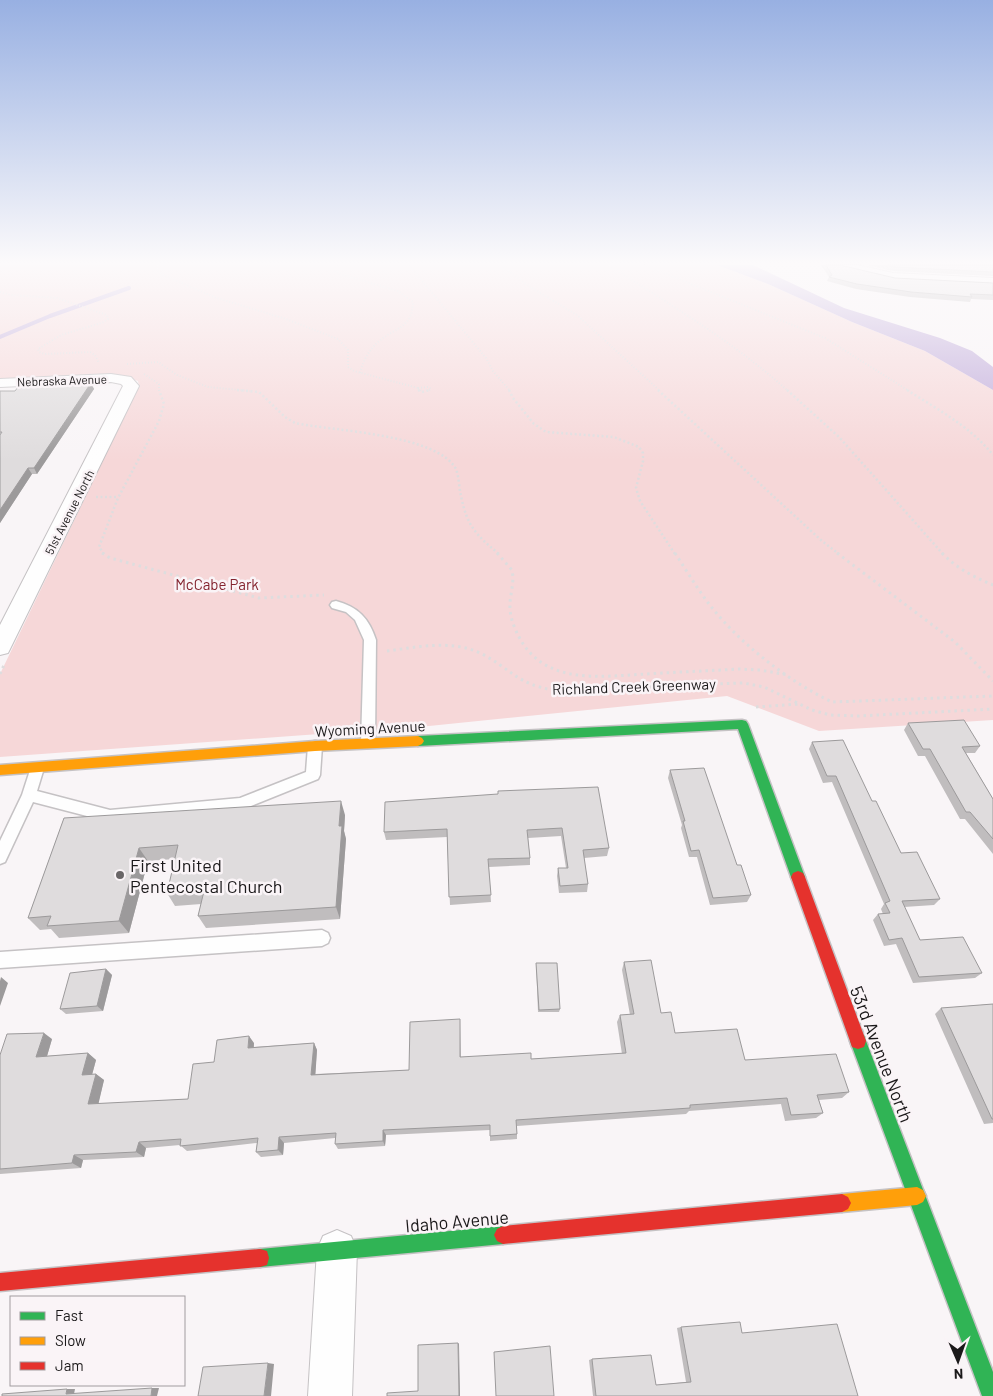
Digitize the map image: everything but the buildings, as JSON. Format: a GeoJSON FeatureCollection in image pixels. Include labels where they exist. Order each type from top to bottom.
{"type":"FeatureCollection","features":[{"type":"Feature","properties":{"kind":"street","name":"Nebraska Avenue"},"geometry":{"type":"LineString","coordinates":[[0,383],[129,372]]}},
{"type":"Feature","properties":{"kind":"street","name":"51st Avenue North"},"geometry":{"type":"LineString","coordinates":[[0,647],[131,388],[129,372]]}},
{"type":"Feature","properties":{"kind":"street","name":"Wyoming Avenue"},"geometry":{"type":"LineString","coordinates":[[0,770],[315,746],[742,724]]}},
{"type":"Feature","properties":{"kind":"street","name":"53rd Avenue North"},"geometry":{"type":"LineString","coordinates":[[742,724],[824,950],[992,1396]]}},
{"type":"Feature","properties":{"kind":"street","name":"Idaho Avenue"},"geometry":{"type":"LineString","coordinates":[[0,1282],[917,1196]]}},
{"type":"Feature","properties":{"kind":"street"},"geometry":{"type":"LineString","coordinates":[[330,1396],[337,1250]]}},
{"type":"Feature","properties":{"kind":"lane"},"geometry":{"type":"LineString","coordinates":[[336,605],[358,614],[367,626],[370,640],[368,743]]}},
{"type":"Feature","properties":{"kind":"lane"},"geometry":{"type":"LineString","coordinates":[[29,795],[110,816],[241,804],[313,774],[315,746]]}},
{"type":"Feature","properties":{"kind":"lane"},"geometry":{"type":"LineString","coordinates":[[0,857],[29,795],[37,768]]}},
{"type":"Feature","properties":{"kind":"lane"},"geometry":{"type":"LineString","coordinates":[[0,960],[322,938]]}},
{"type":"Feature","properties":{"kind":"path"},"geometry":{"type":"LineString","coordinates":[[80,330],[51,340],[38,350],[40,353],[48,354],[90,352],[95,355],[97,362],[102,364]]}},
{"type":"Feature","properties":{"kind":"path"},"geometry":{"type":"LineString","coordinates":[[315,330],[338,339],[348,350],[348,367],[360,373],[418,388],[428,387],[431,389],[422,392],[418,388]]}},
{"type":"Feature","properties":{"kind":"path"},"geometry":{"type":"LineString","coordinates":[[360,373],[362,364],[372,347],[396,330]]}},
{"type":"Feature","properties":{"kind":"path"},"geometry":{"type":"LineString","coordinates":[[463,330],[486,358],[493,371],[508,387],[513,398],[534,424],[546,432],[614,437],[638,447],[643,453],[643,461],[636,488],[647,514],[709,604],[731,629],[760,655],[819,697],[840,703],[993,696]]}},
{"type":"Feature","properties":{"kind":"path"},"geometry":{"type":"LineString","coordinates":[[593,330],[822,541],[955,642],[993,681]]}},
{"type":"Feature","properties":{"kind":"path"},"geometry":{"type":"LineString","coordinates":[[709,330],[770,375],[839,437],[949,560],[970,575],[993,586]]}},
{"type":"Feature","properties":{"kind":"path"},"geometry":{"type":"LineString","coordinates":[[806,330],[825,338],[953,419],[982,441],[993,455]]}},
{"type":"Feature","properties":{"kind":"path"},"geometry":{"type":"LineString","coordinates":[[129,372],[147,362],[160,363],[177,375],[208,387],[259,392],[266,396],[288,420],[295,423],[406,441],[431,448],[442,455],[454,466],[471,528],[478,537],[510,566],[512,576],[509,599],[510,612],[521,642],[538,660],[553,669],[571,675],[590,677],[750,669],[788,675]]}},
{"type":"Feature","properties":{"kind":"path"},"geometry":{"type":"LineString","coordinates":[[129,372],[158,382],[158,392],[164,404],[159,421],[134,471],[118,497],[99,547],[101,552],[110,558],[260,598],[327,595]]}},
{"type":"Feature","properties":{"kind":"path"},"geometry":{"type":"LineString","coordinates":[[90,498],[118,497]]}},
{"type":"Feature","properties":{"kind":"path","name":"Richland Creek Greenway"},"geometry":{"type":"LineString","coordinates":[[387,651],[432,646],[466,648],[481,654],[525,684],[547,690],[743,683],[764,687],[820,714],[842,716],[993,709]]}},
{"type":"Feature","properties":{"kind":"path"},"geometry":{"type":"LineString","coordinates":[[742,724],[736,708],[800,704]]}},
{"type":"Feature","properties":{"kind":"green space","name":"McCabe Park"},"geometry":{"type":"Polygon","coordinates":[[[0,330],[873,330],[925,351],[993,390],[993,720],[819,731],[727,696],[429,726],[0,757],[0,674],[139,386],[138,381],[120,375],[0,380],[0,330]]]}},
{"type":"Feature","properties":{"kind":"shaded area"},"geometry":{"type":"Polygon","coordinates":[[[873,330],[915,330],[972,351],[993,367],[993,390],[925,351],[873,330]]]}},
{"type":"Feature","properties":{"kind":"waterway"},"geometry":{"type":"LineString","coordinates":[[0,337],[16,330]]}},
{"type":"Feature","properties":{"kind":"traffic: fast"},"geometry":{"type":"LineString","coordinates":[[418,741],[742,724],[798,877]]}},
{"type":"Feature","properties":{"kind":"traffic: fast"},"geometry":{"type":"LineString","coordinates":[[858,1041],[992,1396]]}},
{"type":"Feature","properties":{"kind":"traffic: fast"},"geometry":{"type":"LineString","coordinates":[[260,1258],[503,1235]]}},
{"type":"Feature","properties":{"kind":"traffic: slow"},"geometry":{"type":"LineString","coordinates":[[0,770],[315,746],[418,741]]}},
{"type":"Feature","properties":{"kind":"traffic: slow"},"geometry":{"type":"LineString","coordinates":[[842,1203],[917,1196]]}},
{"type":"Feature","properties":{"kind":"traffic: jam"},"geometry":{"type":"LineString","coordinates":[[798,877],[858,1041]]}},
{"type":"Feature","properties":{"kind":"traffic: jam"},"geometry":{"type":"LineString","coordinates":[[503,1235],[842,1203]]}},
{"type":"Feature","properties":{"kind":"traffic: jam"},"geometry":{"type":"LineString","coordinates":[[0,1282],[260,1258]]}},
{"type":"Feature","properties":{"kind":"place","name":"First United Pentecostal Church"},"geometry":{"type":"Point","coordinates":[120,875]}}]}
